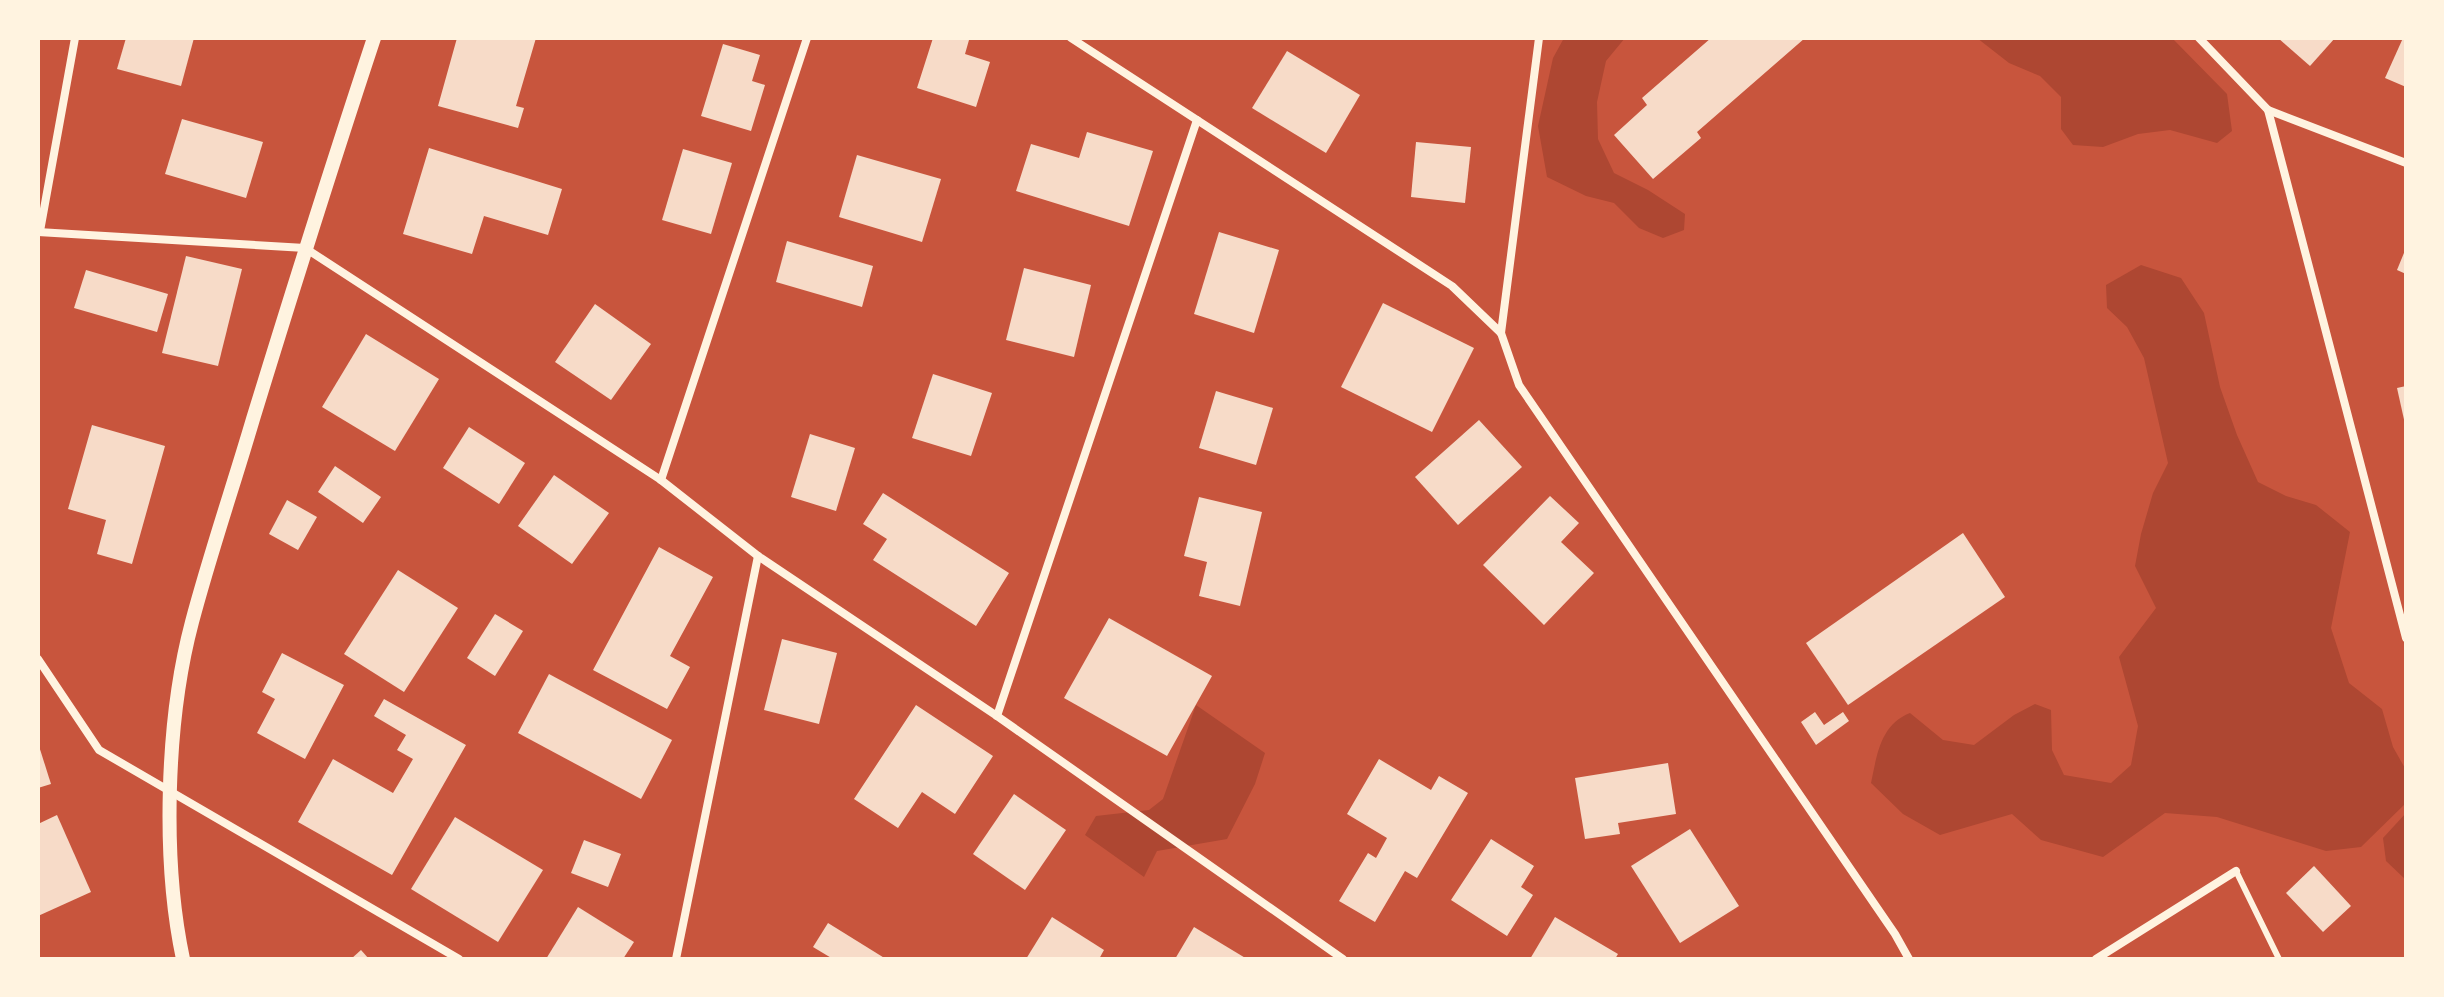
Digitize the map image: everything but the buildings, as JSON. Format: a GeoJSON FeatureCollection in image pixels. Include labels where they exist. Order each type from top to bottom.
{"type":"FeatureCollection","features":[{"type":"Feature","properties":{"kind":"street"},"geometry":{"type":"LineString","coordinates":[[75,38],[39,231],[305,248],[661,480],[758,556],[997,716],[1343,959]]}},
{"type":"Feature","properties":{"kind":"street"},"geometry":{"type":"LineString","coordinates":[[183,959],[172,868],[170,790],[172,733],[191,625],[305,248],[374,38]]}},
{"type":"Feature","properties":{"kind":"street"},"geometry":{"type":"LineString","coordinates":[[661,480],[807,38]]}},
{"type":"Feature","properties":{"kind":"street"},"geometry":{"type":"LineString","coordinates":[[1071,38],[1452,286],[1501,333]]}},
{"type":"Feature","properties":{"kind":"street"},"geometry":{"type":"LineString","coordinates":[[1539,38],[1501,333],[1519,385],[1887,920],[1909,959]]}},
{"type":"Feature","properties":{"kind":"street"},"geometry":{"type":"LineString","coordinates":[[2199,38],[2268,110],[2406,163]]}},
{"type":"Feature","properties":{"kind":"street"},"geometry":{"type":"LineString","coordinates":[[2268,110],[2406,638]]}},
{"type":"Feature","properties":{"kind":"street"},"geometry":{"type":"LineString","coordinates":[[997,716],[1197,120]]}},
{"type":"Feature","properties":{"kind":"street"},"geometry":{"type":"LineString","coordinates":[[676,959],[758,556]]}},
{"type":"Feature","properties":{"kind":"street"},"geometry":{"type":"LineString","coordinates":[[38,659],[99,750],[459,959]]}},
{"type":"Feature","properties":{"kind":"street"},"geometry":{"type":"LineString","coordinates":[[2096,959],[2236,871]]}},
{"type":"Feature","properties":{"kind":"lane"},"geometry":{"type":"LineString","coordinates":[[2236,871],[2279,959]]}},
{"type":"Feature","properties":{"kind":"shaded area"},"geometry":{"type":"Polygon","coordinates":[[[1564,38],[1625,38],[1606,61],[1597,102],[1598,139],[1614,173],[1685,214],[1684,230],[1663,238],[1639,228],[1614,203],[1586,196],[1547,177],[1538,126],[1553,58],[1564,38]]]}},
{"type":"Feature","properties":{"kind":"shaded area"},"geometry":{"type":"Polygon","coordinates":[[[1977,38],[2172,38],[2227,94],[2232,131],[2217,143],[2170,130],[2138,134],[2103,147],[2073,145],[2061,129],[2061,97],[2040,76],[2009,63],[1977,38]]]}},
{"type":"Feature","properties":{"kind":"shaded area"},"geometry":{"type":"Polygon","coordinates":[[[2141,265],[2181,278],[2204,313],[2220,387],[2258,482],[2286,496],[2316,505],[2350,532],[2331,628],[2349,683],[2382,709],[2393,747],[2406,770],[2406,803],[2361,847],[2326,851],[2217,817],[2165,813],[2103,857],[2041,840],[2012,814],[1940,835],[1903,814],[1871,783],[1886,733],[1900,718],[1910,713],[1943,740],[1974,745],[2014,715],[2035,704],[2051,710],[2052,750],[2064,775],[2111,783],[2131,765],[2138,726],[2119,657],[2156,608],[2135,566],[2153,493],[2168,463],[2144,358],[2127,327],[2107,308],[2106,285],[2141,265]]]}},
{"type":"Feature","properties":{"kind":"shaded area"},"geometry":{"type":"Polygon","coordinates":[[[1196,705],[1265,753],[1255,784],[1227,839],[1157,851],[1144,877],[1085,835],[1096,816],[1149,810],[1163,799],[1196,705]]]}},
{"type":"Feature","properties":{"kind":"shaded area"},"geometry":{"type":"Polygon","coordinates":[[[2406,813],[2406,880],[2386,861],[2383,838],[2406,813]]]}}]}
